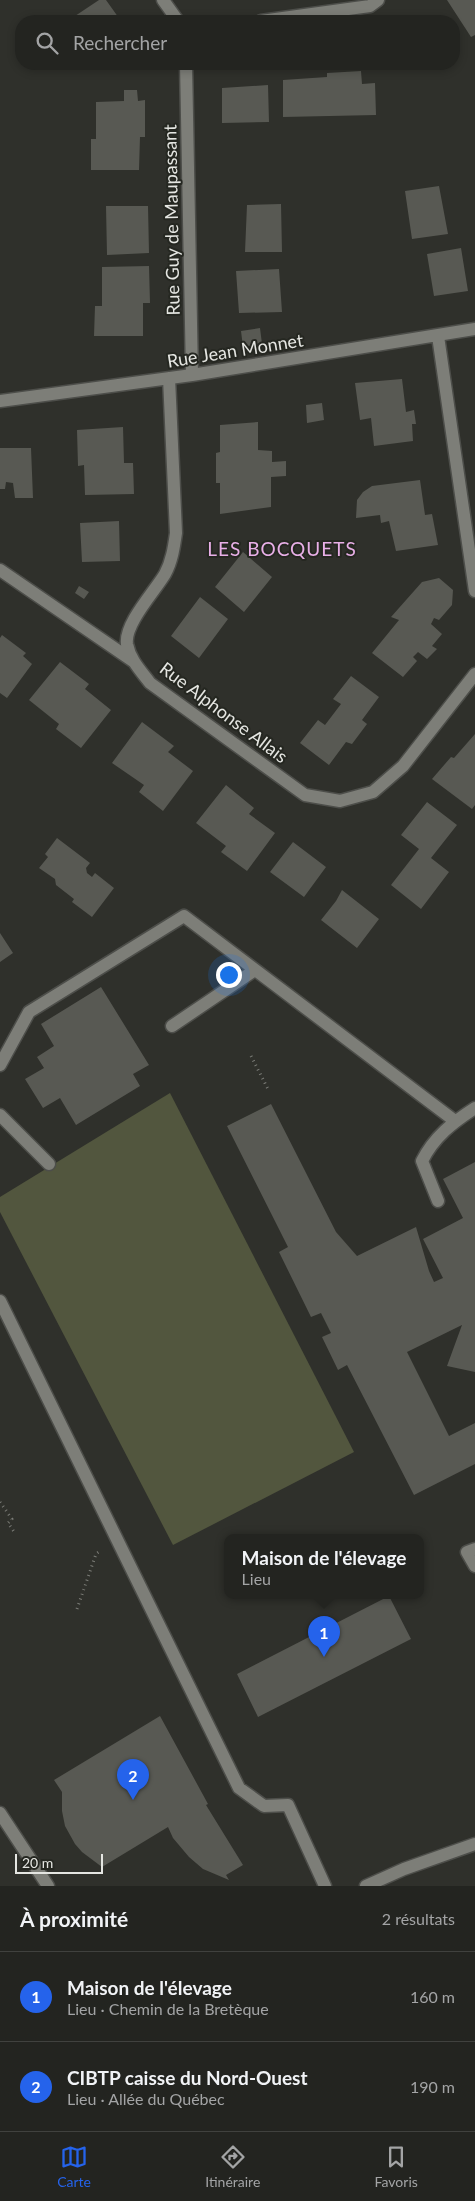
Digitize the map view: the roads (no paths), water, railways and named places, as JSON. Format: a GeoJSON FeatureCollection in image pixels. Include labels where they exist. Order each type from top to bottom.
{"type":"FeatureCollection","features":[{"type":"Feature","properties":{"kind":"street"},"geometry":{"type":"LineString","coordinates":[[163,0],[174,15]]}},
{"type":"Feature","properties":{"kind":"street"},"geometry":{"type":"LineString","coordinates":[[305,15],[370,6],[378,0]]}},
{"type":"Feature","properties":{"kind":"street","name":"Rue Guy de Maupassant"},"geometry":{"type":"LineString","coordinates":[[186,70],[192,375]]}},
{"type":"Feature","properties":{"kind":"street","name":"Rue Jean Monnet"},"geometry":{"type":"LineString","coordinates":[[0,401],[192,375],[475,329]]}},
{"type":"Feature","properties":{"kind":"street"},"geometry":{"type":"LineString","coordinates":[[438,336],[475,591]]}},
{"type":"Feature","properties":{"kind":"street","name":"Rue Alphonse Allais"},"geometry":{"type":"LineString","coordinates":[[169,378],[176,533],[172,556],[166,573],[131,624],[126,642],[133,661],[150,683],[305,795],[340,801],[373,792],[404,766],[475,674]]}},
{"type":"Feature","properties":{"kind":"street"},"geometry":{"type":"LineString","coordinates":[[0,570],[133,661]]}},
{"type":"Feature","properties":{"kind":"street"},"geometry":{"type":"LineString","coordinates":[[0,1065],[29,1012],[184,916],[455,1121]]}},
{"type":"Feature","properties":{"kind":"street"},"geometry":{"type":"LineString","coordinates":[[172,1026],[255,970]]}},
{"type":"Feature","properties":{"kind":"street"},"geometry":{"type":"LineString","coordinates":[[438,1201],[422,1161],[430,1145],[455,1121],[475,1108]]}},
{"type":"Feature","properties":{"kind":"street"},"geometry":{"type":"LineString","coordinates":[[0,1115],[49,1164]]}},
{"type":"Feature","properties":{"kind":"street"},"geometry":{"type":"LineString","coordinates":[[0,1301],[239,1788],[264,1806],[288,1806],[325,1886]]}},
{"type":"Feature","properties":{"kind":"street"},"geometry":{"type":"LineString","coordinates":[[475,1549],[467,1552],[475,1566]]}},
{"type":"Feature","properties":{"kind":"street"},"geometry":{"type":"LineString","coordinates":[[0,1813],[48,1886]]}},
{"type":"Feature","properties":{"kind":"street"},"geometry":{"type":"LineString","coordinates":[[366,1886],[404,1869],[475,1844]]}},
{"type":"Feature","properties":{"kind":"place","name":"Maison de l'élevage"},"geometry":{"type":"Point","coordinates":[324,1657]}},
{"type":"Feature","properties":{"kind":"place","name":"CIBTP caisse du Nord-Ouest"},"geometry":{"type":"Point","coordinates":[133,1800]}},
{"type":"Feature","properties":{"kind":"district","name":"LES BOCQUETS"},"geometry":{"type":"Point","coordinates":[282,548]}}]}
